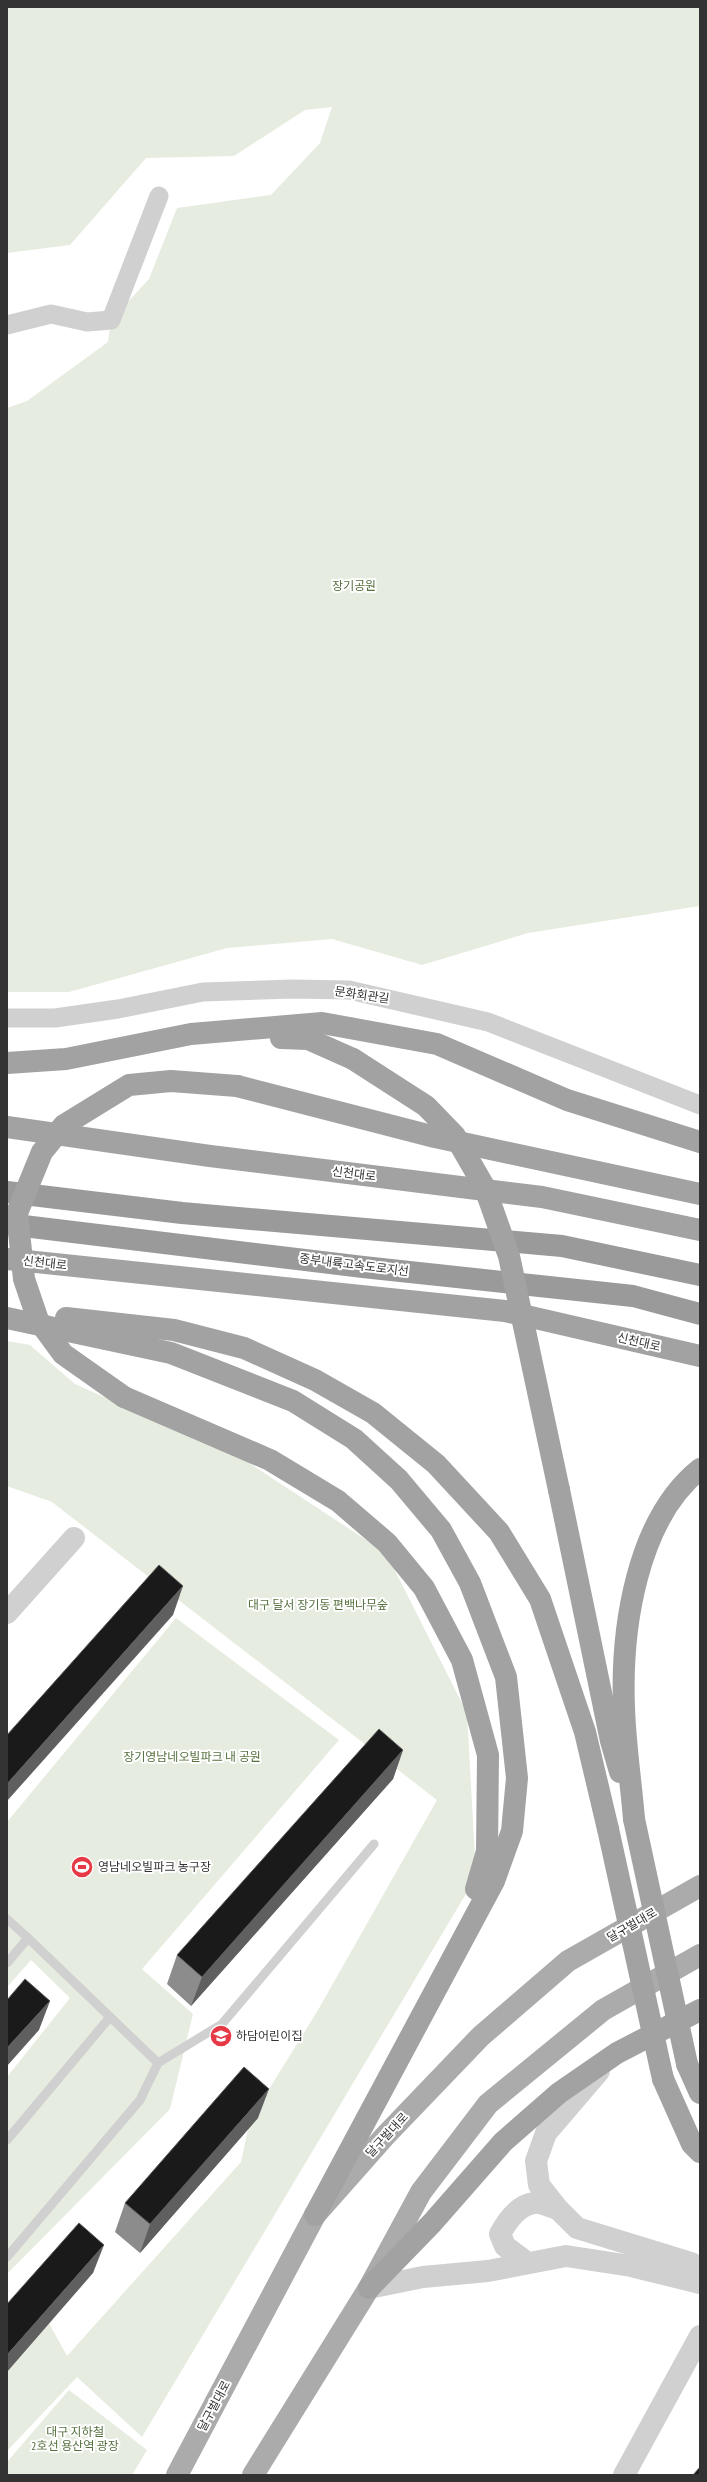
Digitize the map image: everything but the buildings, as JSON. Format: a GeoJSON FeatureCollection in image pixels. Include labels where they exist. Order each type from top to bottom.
{"type":"FeatureCollection","features":[{"type":"Feature","properties":{"kind":"highway"},"geometry":{"type":"LineString","coordinates":[[7,1063],[66,1058],[191,1034],[322,1024],[437,1044],[567,1100],[700,1142]]}},
{"type":"Feature","properties":{"kind":"highway"},"geometry":{"type":"LineString","coordinates":[[191,1034],[308,1039],[353,1058],[426,1106],[455,1136],[485,1188],[509,1256],[611,1741],[634,1819],[687,2064],[700,2093]]}},
{"type":"Feature","properties":{"kind":"highway"},"geometry":{"type":"LineString","coordinates":[[462,1936],[487,1851],[488,1755],[462,1660],[424,1588],[387,1543],[338,1501],[270,1460],[124,1397],[63,1354],[38,1320],[24,1279],[17,1213],[42,1152],[64,1125],[129,1085],[171,1081],[237,1086],[435,1137],[700,1194]]}},
{"type":"Feature","properties":{"kind":"highway","name":"신천대로"},"geometry":{"type":"LineString","coordinates":[[7,1127],[210,1156],[542,1197],[700,1230]]}},
{"type":"Feature","properties":{"kind":"highway"},"geometry":{"type":"LineString","coordinates":[[7,1192],[182,1213],[562,1246],[700,1275]]}},
{"type":"Feature","properties":{"kind":"highway","name":"중부내륙고속도로지선"},"geometry":{"type":"LineString","coordinates":[[7,1224],[363,1267],[633,1296],[700,1314]]}},
{"type":"Feature","properties":{"kind":"highway","name":"신천대로"},"geometry":{"type":"LineString","coordinates":[[7,1259],[505,1311],[700,1356]]}},
{"type":"Feature","properties":{"kind":"highway"},"geometry":{"type":"LineString","coordinates":[[7,1311],[174,1330],[244,1348],[315,1380],[373,1413],[436,1464],[499,1532],[540,1599],[585,1732],[663,2079],[692,2144],[700,2152]]}},
{"type":"Feature","properties":{"kind":"highway"},"geometry":{"type":"LineString","coordinates":[[7,1318],[171,1353],[293,1401],[354,1439],[399,1480],[441,1530],[470,1583],[506,1677],[517,1778],[512,1831],[494,1881],[462,1936],[315,2215]]}},
{"type":"Feature","properties":{"kind":"highway"},"geometry":{"type":"LineString","coordinates":[[634,1819],[624,1707],[626,1645],[632,1601],[641,1564],[655,1527],[674,1497],[700,1469]]}},
{"type":"Feature","properties":{"kind":"highway"},"geometry":{"type":"LineString","coordinates":[[369,2288],[432,2223],[503,2142],[559,2093],[617,2053],[700,2010]]}},
{"type":"Feature","properties":{"kind":"main road","name":"달구벌대로"},"geometry":{"type":"LineString","coordinates":[[176,2475],[315,2215],[385,2136],[481,2036],[556,1971],[568,1962],[700,1886]]}},
{"type":"Feature","properties":{"kind":"main road"},"geometry":{"type":"LineString","coordinates":[[253,2475],[369,2288],[421,2192],[488,2104],[603,2010],[700,1955]]}},
{"type":"Feature","properties":{"kind":"street"},"geometry":{"type":"LineString","coordinates":[[7,325],[51,314],[87,322],[111,320],[159,196]]}},
{"type":"Feature","properties":{"kind":"street","name":"문화회관길"},"geometry":{"type":"LineString","coordinates":[[7,1018],[55,1018],[118,1009],[203,992],[293,988],[349,990],[488,1022],[587,1063],[695,1099]]}},
{"type":"Feature","properties":{"kind":"street"},"geometry":{"type":"LineString","coordinates":[[7,1613],[74,1538]]}},
{"type":"Feature","properties":{"kind":"street"},"geometry":{"type":"LineString","coordinates":[[617,2053],[581,2090],[546,2133],[536,2161],[539,2185],[558,2209],[577,2228],[691,2263],[700,2270]]}},
{"type":"Feature","properties":{"kind":"street"},"geometry":{"type":"LineString","coordinates":[[526,2262],[505,2246],[500,2234],[507,2221],[519,2210],[534,2203],[558,2209]]}},
{"type":"Feature","properties":{"kind":"street"},"geometry":{"type":"LineString","coordinates":[[369,2288],[423,2277],[488,2271],[526,2262],[566,2256],[631,2266],[700,2283]]}},
{"type":"Feature","properties":{"kind":"street"},"geometry":{"type":"LineString","coordinates":[[624,2475],[700,2336]]}},
{"type":"Feature","properties":{"kind":"lane"},"geometry":{"type":"LineString","coordinates":[[7,2257],[140,2100],[158,2063],[222,2024],[374,1844]]}},
{"type":"Feature","properties":{"kind":"lane"},"geometry":{"type":"LineString","coordinates":[[7,1919],[158,2063]]}},
{"type":"Feature","properties":{"kind":"lane"},"geometry":{"type":"LineString","coordinates":[[7,1963],[28,1938]]}},
{"type":"Feature","properties":{"kind":"lane"},"geometry":{"type":"LineString","coordinates":[[7,2140],[110,2017]]}},
{"type":"Feature","properties":{"kind":"green space","name":"장기공원"},"geometry":{"type":"Polygon","coordinates":[[[7,7],[700,7],[700,906],[528,933],[422,965],[332,939],[227,948],[69,992],[7,992],[7,408],[27,401],[108,342],[111,320],[149,279],[177,208],[271,195],[320,143],[332,107],[305,110],[234,156],[146,158],[70,245],[7,253],[7,7]]]}},
{"type":"Feature","properties":{"kind":"green space","name":"대구 달서 장기동 편백나무숲"},"geometry":{"type":"Polygon","coordinates":[[[7,1341],[30,1345],[75,1384],[243,1459],[386,1553],[467,1713],[476,1877],[142,2437],[77,2377],[7,2451],[7,2355],[45,2316],[67,2356],[241,2162],[250,2120],[318,2010],[437,1800],[52,1502],[7,1486],[7,1341]]]}},
{"type":"Feature","properties":{"kind":"green space","name":"장기영남네오빌파크 내 공원"},"geometry":{"type":"Polygon","coordinates":[[[176,1618],[339,1740],[142,1969],[193,2014],[170,2109],[7,2274],[7,2077],[70,1998],[31,1960],[7,1987],[7,1822],[176,1618]]]}},
{"type":"Feature","properties":{"kind":"green space","name":"대구 지하철 2호선 용산역 광장"},"geometry":{"type":"Polygon","coordinates":[[[69,2390],[147,2450],[132,2475],[7,2475],[7,2462],[69,2390]]]}},
{"type":"Feature","properties":{"kind":"place","name":"영남네오빌파크 농구장"},"geometry":{"type":"Point","coordinates":[82,1867]}},
{"type":"Feature","properties":{"kind":"place","name":"하담어린이집"},"geometry":{"type":"Point","coordinates":[221,2036]}}]}
